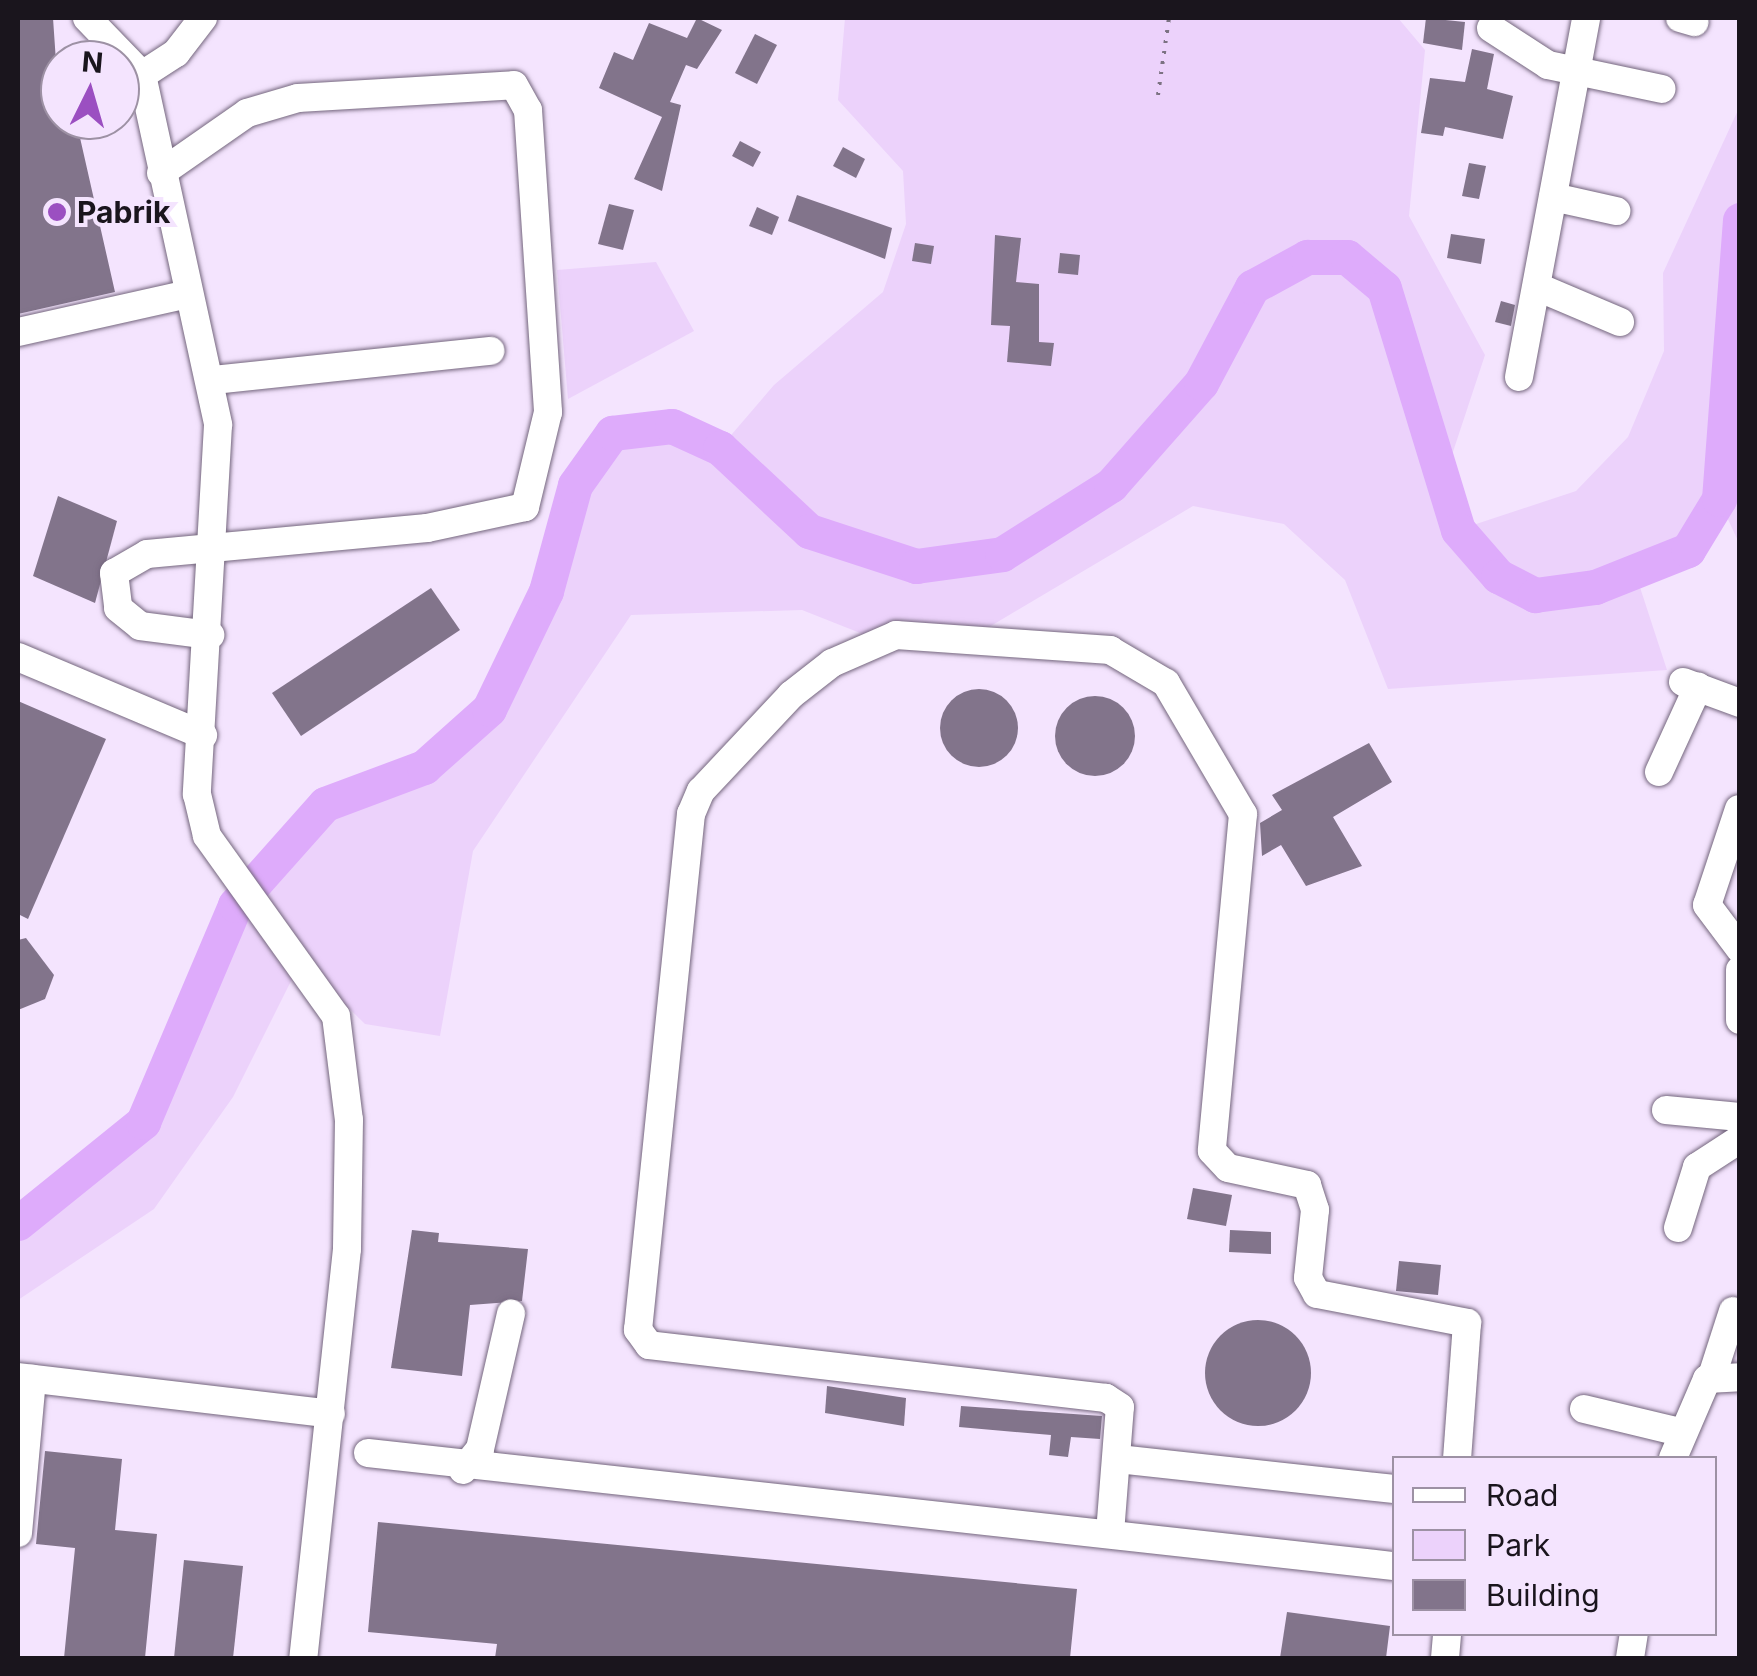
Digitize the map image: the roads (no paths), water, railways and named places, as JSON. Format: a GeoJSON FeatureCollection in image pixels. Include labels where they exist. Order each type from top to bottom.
{"type":"FeatureCollection","features":[{"type":"Feature","properties":{"kind":"street"},"geometry":{"type":"LineString","coordinates":[[86,18],[142,75],[183,295],[213,380],[210,635],[198,794],[207,836],[236,868],[336,1016],[349,1120],[330,1414],[302,1658]]}},
{"type":"Feature","properties":{"kind":"street"},"geometry":{"type":"LineString","coordinates":[[142,75],[176,52],[203,18]]}},
{"type":"Feature","properties":{"kind":"street"},"geometry":{"type":"LineString","coordinates":[[1519,377],[1540,288],[1586,18]]}},
{"type":"Feature","properties":{"kind":"street"},"geometry":{"type":"LineString","coordinates":[[1491,28],[1548,65],[1662,89]]}},
{"type":"Feature","properties":{"kind":"street"},"geometry":{"type":"LineString","coordinates":[[161,173],[247,113],[298,98],[514,85],[528,110],[548,412],[525,507],[469,522],[211,552],[146,554],[114,573],[112,588],[118,608],[140,626],[210,635]]}},
{"type":"Feature","properties":{"kind":"street"},"geometry":{"type":"LineString","coordinates":[[1553,197],[1616,211]]}},
{"type":"Feature","properties":{"kind":"street"},"geometry":{"type":"LineString","coordinates":[[1540,288],[1620,322]]}},
{"type":"Feature","properties":{"kind":"street"},"geometry":{"type":"LineString","coordinates":[[18,332],[183,295]]}},
{"type":"Feature","properties":{"kind":"street"},"geometry":{"type":"LineString","coordinates":[[213,380],[490,350]]}},
{"type":"Feature","properties":{"kind":"street"},"geometry":{"type":"LineString","coordinates":[[1110,1533],[1120,1407],[1106,1398],[649,1345],[638,1330],[691,814],[722,766],[791,695],[832,663],[896,636],[1110,650],[1166,683],[1243,814],[1212,1152],[1228,1168],[1307,1185],[1315,1210],[1308,1278],[1317,1294],[1467,1323],[1457,1456]]}},
{"type":"Feature","properties":{"kind":"street"},"geometry":{"type":"LineString","coordinates":[[18,657],[202,735]]}},
{"type":"Feature","properties":{"kind":"street"},"geometry":{"type":"LineString","coordinates":[[1659,772],[1690,684],[1740,703]]}},
{"type":"Feature","properties":{"kind":"street"},"geometry":{"type":"LineString","coordinates":[[1739,809],[1707,915],[1740,948]]}},
{"type":"Feature","properties":{"kind":"street"},"geometry":{"type":"LineString","coordinates":[[1740,970],[1740,1020]]}},
{"type":"Feature","properties":{"kind":"street"},"geometry":{"type":"LineString","coordinates":[[1666,1110],[1740,1117]]}},
{"type":"Feature","properties":{"kind":"street"},"geometry":{"type":"LineString","coordinates":[[1678,1228],[1697,1167],[1740,1139]]}},
{"type":"Feature","properties":{"kind":"street"},"geometry":{"type":"LineString","coordinates":[[1584,1409],[1677,1445],[1726,1375],[1732,1311]]}},
{"type":"Feature","properties":{"kind":"street"},"geometry":{"type":"LineString","coordinates":[[464,1470],[480,1448],[511,1314]]}},
{"type":"Feature","properties":{"kind":"street"},"geometry":{"type":"LineString","coordinates":[[18,1533],[25,1378],[330,1414]]}},
{"type":"Feature","properties":{"kind":"street"},"geometry":{"type":"LineString","coordinates":[[368,1453],[464,1470],[1110,1533],[1392,1566]]}},
{"type":"Feature","properties":{"kind":"street"},"geometry":{"type":"LineString","coordinates":[[1118,1459],[1392,1489]]}},
{"type":"Feature","properties":{"kind":"waterway"},"geometry":{"type":"LineString","coordinates":[[18,1223],[143,1122],[235,905],[325,804],[424,767],[489,709],[546,591],[575,485],[612,433],[672,426],[720,448],[809,531],[916,566],[1002,554],[1111,485],[1201,383],[1252,287],[1307,257],[1347,257],[1384,288],[1458,530],[1498,576],[1535,595],[1595,587],[1688,550],[1719,499],[1740,220]]}},
{"type":"Feature","properties":{"kind":"place","name":"Pabrik"},"geometry":{"type":"Point","coordinates":[57,212]}}]}
